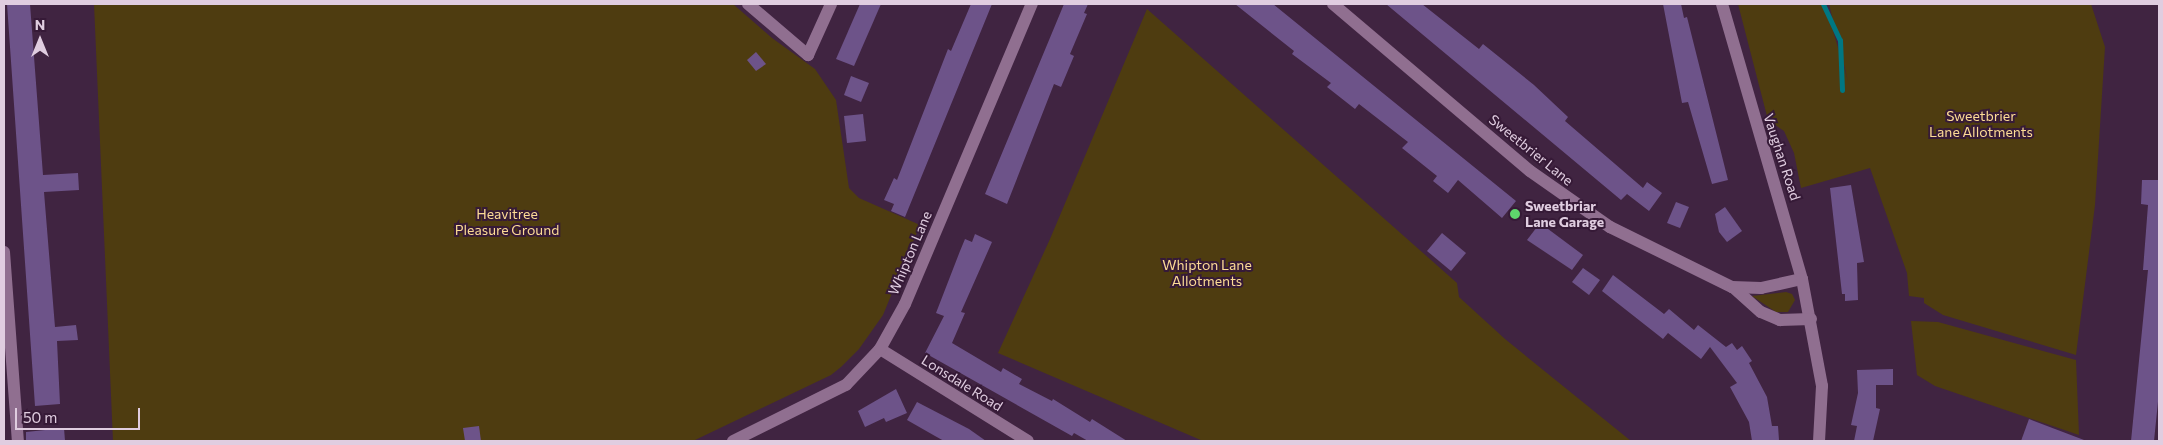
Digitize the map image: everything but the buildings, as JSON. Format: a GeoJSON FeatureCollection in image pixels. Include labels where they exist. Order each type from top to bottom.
{"type":"FeatureCollection","features":[{"type":"Feature","properties":{"kind":"street"},"geometry":{"type":"LineString","coordinates":[[748,4],[808,55],[831,4]]}},
{"type":"Feature","properties":{"kind":"street","name":"Whipton Lane"},"geometry":{"type":"LineString","coordinates":[[733,441],[846,385],[880,349],[905,304],[1032,4]]}},
{"type":"Feature","properties":{"kind":"street","name":"Sweetbrier Lane"},"geometry":{"type":"LineString","coordinates":[[1333,4],[1555,190],[1610,227],[1732,286],[1761,312],[1780,320],[1811,319]]}},
{"type":"Feature","properties":{"kind":"street","name":"Vaughan Road"},"geometry":{"type":"LineString","coordinates":[[1722,4],[1802,279],[1811,319]]}},
{"type":"Feature","properties":{"kind":"street"},"geometry":{"type":"LineString","coordinates":[[4,252],[10,426],[18,441]]}},
{"type":"Feature","properties":{"kind":"street","name":"Sweetbrier Lane"},"geometry":{"type":"LineString","coordinates":[[1732,286],[1761,288],[1802,279]]}},
{"type":"Feature","properties":{"kind":"street"},"geometry":{"type":"LineString","coordinates":[[1811,319],[1822,386],[1819,441]]}},
{"type":"Feature","properties":{"kind":"street","name":"Lonsdale Road"},"geometry":{"type":"LineString","coordinates":[[880,349],[1028,441]]}},
{"type":"Feature","properties":{"kind":"green space","name":"Heavitree Pleasure Ground"},"geometry":{"type":"Polygon","coordinates":[[[94,4],[733,4],[772,38],[815,69],[836,100],[849,188],[859,198],[920,225],[883,315],[859,349],[841,367],[831,375],[693,441],[113,441],[94,4]]]}},
{"type":"Feature","properties":{"kind":"green space","name":"Sweetbrier Lane Allotments"},"geometry":{"type":"Polygon","coordinates":[[[1738,4],[1825,4],[1848,81],[1829,4],[2091,4],[2105,47],[2095,205],[2076,355],[1943,315],[1924,303],[1924,298],[1909,296],[1907,273],[1870,168],[1801,188],[1794,153],[1784,131],[1768,120],[1738,4]]]}},
{"type":"Feature","properties":{"kind":"green space","name":"Whipton Lane Allotments"},"geometry":{"type":"Polygon","coordinates":[[[1147,9],[1457,283],[1459,297],[1505,339],[1631,441],[1203,441],[998,353],[1050,239],[1147,9]]]}},
{"type":"Feature","properties":{"kind":"green space"},"geometry":{"type":"Polygon","coordinates":[[[1786,292],[1792,294],[1795,300],[1788,312],[1776,312],[1752,296],[1786,292]]]}},
{"type":"Feature","properties":{"kind":"green space"},"geometry":{"type":"Polygon","coordinates":[[[1911,321],[1938,322],[2076,360],[2079,435],[1935,386],[1917,375],[1911,321]]]}},
{"type":"Feature","properties":{"kind":"waterway"},"geometry":{"type":"LineString","coordinates":[[1823,4],[1840,40],[1842,90]]}},
{"type":"Feature","properties":{"kind":"place","name":"Sweetbriar Lane Garage"},"geometry":{"type":"Point","coordinates":[1515,214]}}]}
